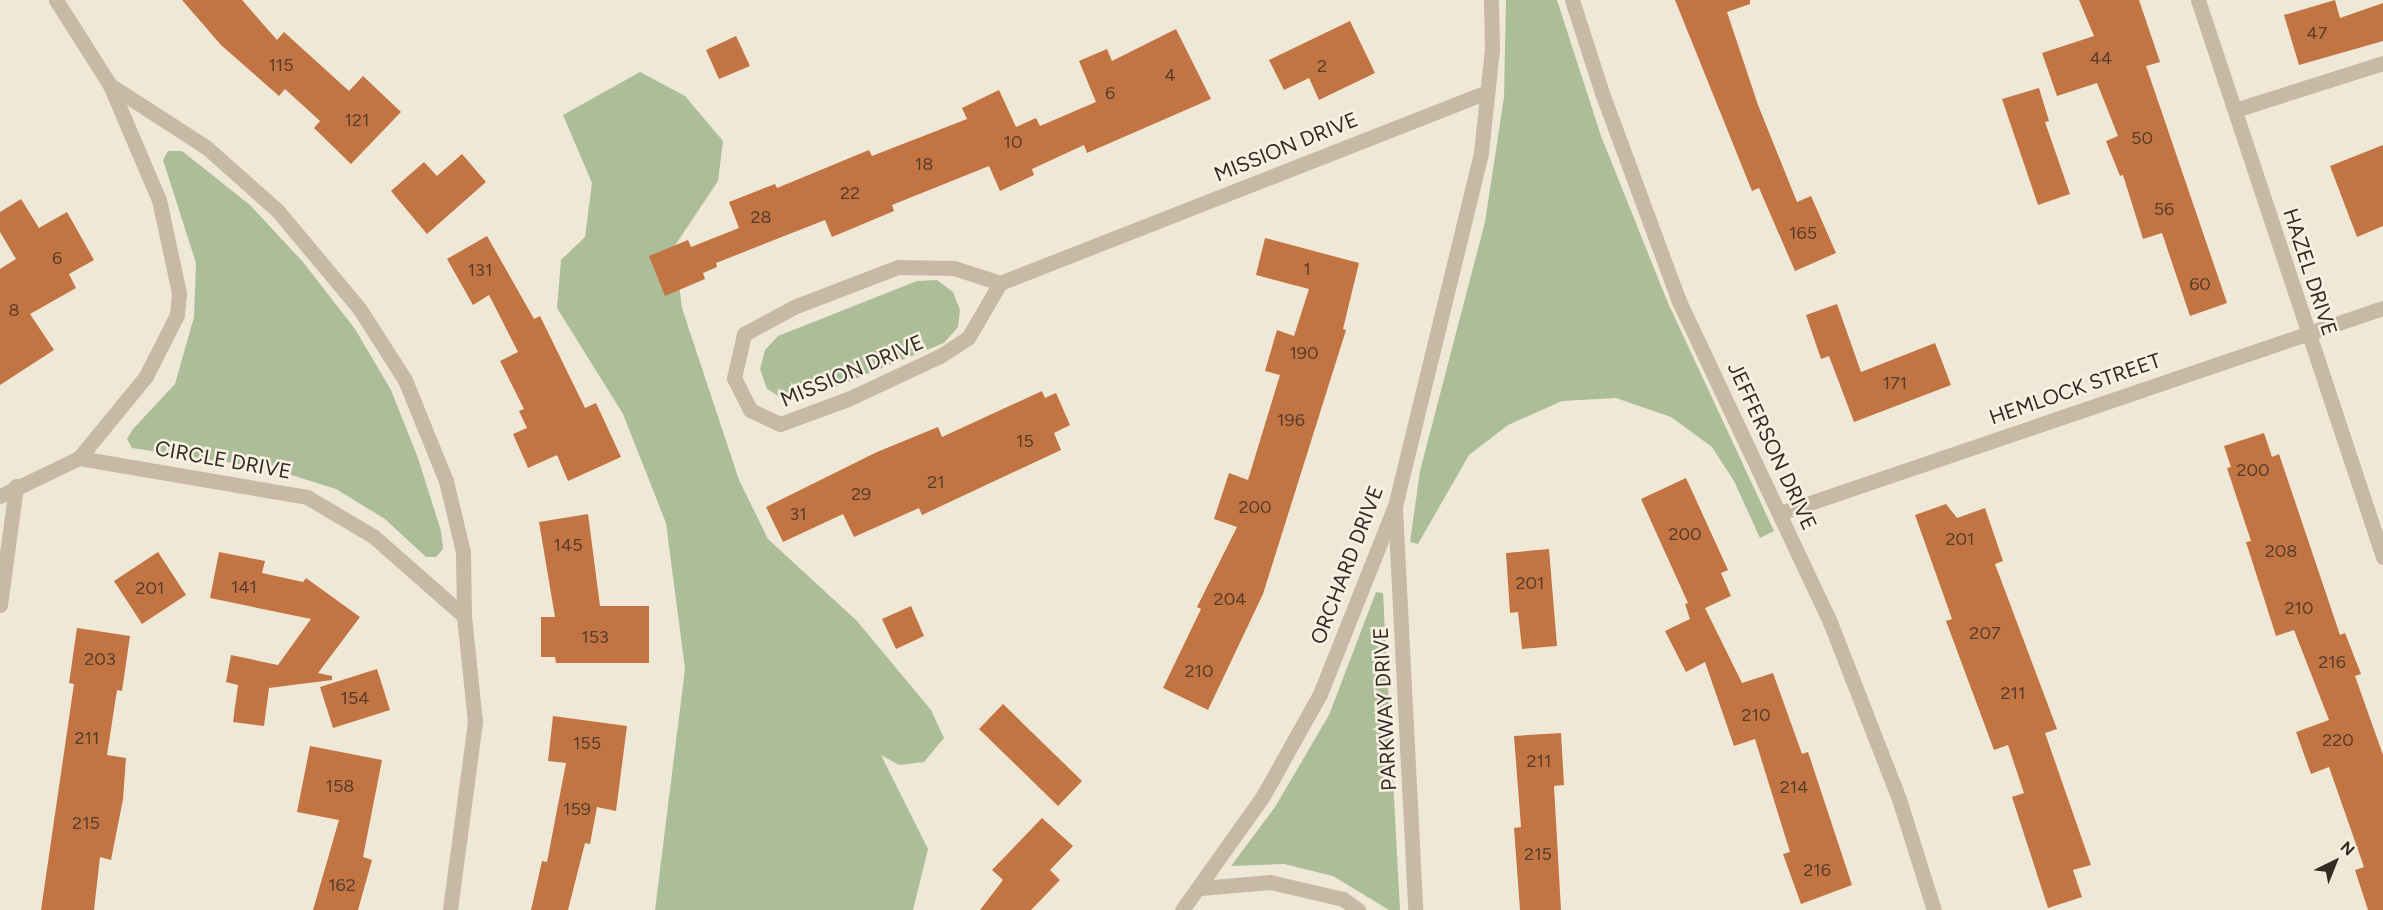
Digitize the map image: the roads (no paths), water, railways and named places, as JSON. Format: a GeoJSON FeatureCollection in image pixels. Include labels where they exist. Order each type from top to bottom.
{"type":"FeatureCollection","features":[{"type":"Feature","properties":{"kind":"street"},"geometry":{"type":"LineString","coordinates":[[0,496],[16,486],[79,458],[146,376],[177,315],[179,293],[159,200],[110,85],[56,0]]}},
{"type":"Feature","properties":{"kind":"street"},"geometry":{"type":"LineString","coordinates":[[1487,92],[1491,0]]}},
{"type":"Feature","properties":{"kind":"street","name":"JEFFERSON DRIVE"},"geometry":{"type":"LineString","coordinates":[[1572,0],[1602,93],[1678,299],[1780,513],[1861,698],[1899,799],[1934,910]]}},
{"type":"Feature","properties":{"kind":"street","name":"HAZEL DRIVE"},"geometry":{"type":"LineString","coordinates":[[2198,0],[2383,557]]}},
{"type":"Feature","properties":{"kind":"street"},"geometry":{"type":"LineString","coordinates":[[2235,110],[2383,63]]}},
{"type":"Feature","properties":{"kind":"street"},"geometry":{"type":"LineString","coordinates":[[110,85],[206,147],[278,210],[359,308],[405,380],[446,481],[463,552],[464,616],[475,722],[450,910]]}},
{"type":"Feature","properties":{"kind":"street","name":"MISSION DRIVE"},"geometry":{"type":"LineString","coordinates":[[1000,283],[954,268],[898,267],[794,307],[744,333],[734,378],[750,410],[780,424],[848,399],[940,356],[968,338],[1000,283],[1487,92]]}},
{"type":"Feature","properties":{"kind":"street","name":"ORCHARD DRIVE"},"geometry":{"type":"LineString","coordinates":[[1182,910],[1201,888],[1263,796],[1320,694],[1395,506],[1481,152],[1487,92]]}},
{"type":"Feature","properties":{"kind":"street","name":"HEMLOCK STREET"},"geometry":{"type":"LineString","coordinates":[[1780,513],[2383,308]]}},
{"type":"Feature","properties":{"kind":"street","name":"CIRCLE DRIVE"},"geometry":{"type":"LineString","coordinates":[[79,458],[307,497],[373,536],[464,616]]}},
{"type":"Feature","properties":{"kind":"street"},"geometry":{"type":"LineString","coordinates":[[0,605],[16,486]]}},
{"type":"Feature","properties":{"kind":"street","name":"PARKWAY DRIVE"},"geometry":{"type":"LineString","coordinates":[[1395,506],[1415,910]]}},
{"type":"Feature","properties":{"kind":"street"},"geometry":{"type":"LineString","coordinates":[[1201,888],[1270,882],[1343,899],[1358,910]]}}]}
